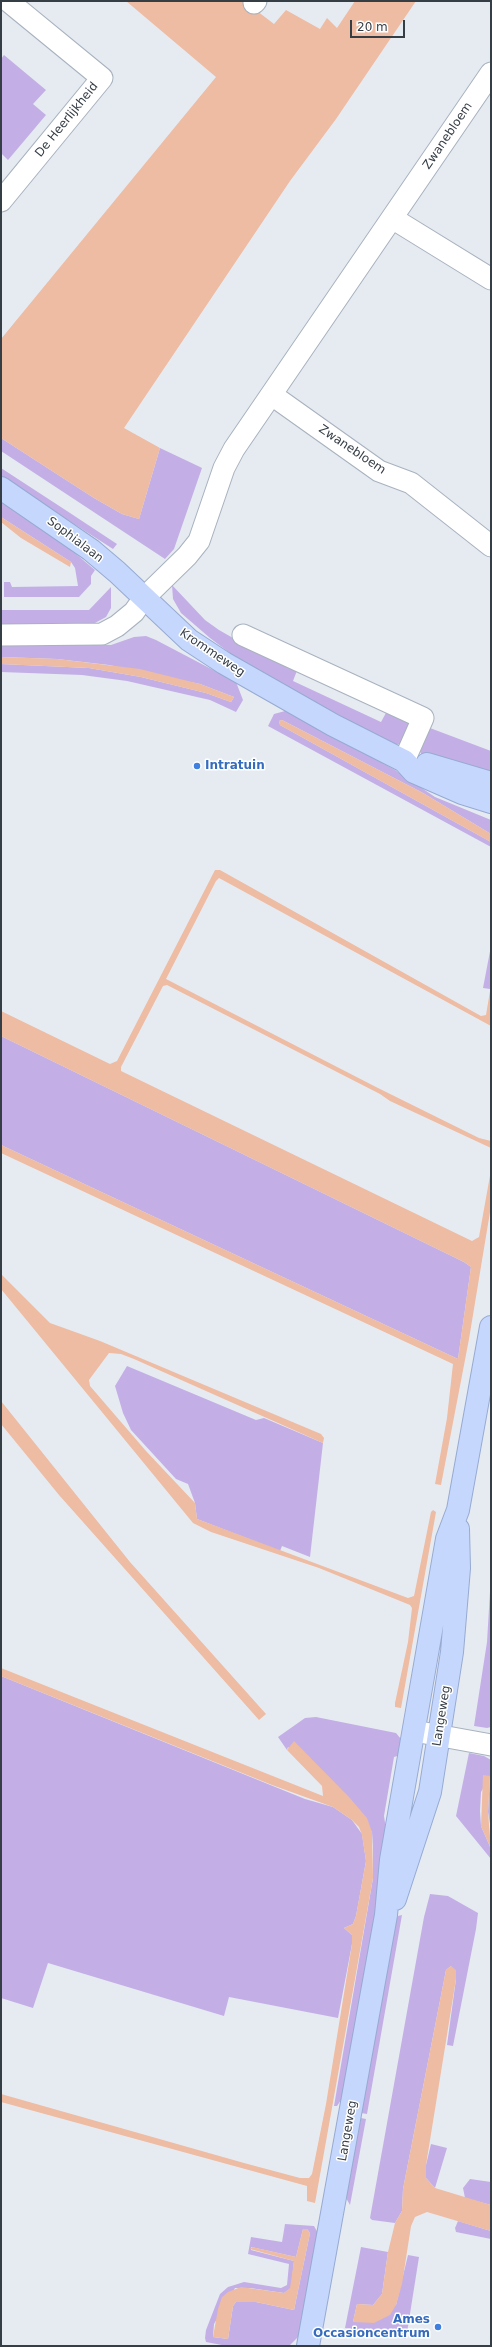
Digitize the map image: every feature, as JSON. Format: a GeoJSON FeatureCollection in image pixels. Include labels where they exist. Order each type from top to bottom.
{"type":"FeatureCollection","features":[{"type":"Feature","properties":{"kind":"main road","name":"Sophialaan"},"geometry":{"type":"LineString","coordinates":[[1,488],[91,550],[144,598]]}},
{"type":"Feature","properties":{"kind":"main road","name":"Krommeweg"},"geometry":{"type":"LineString","coordinates":[[144,598],[189,640],[224,663],[333,725],[404,762],[414,772],[462,793],[491,802]]}},
{"type":"Feature","properties":{"kind":"main road","name":"Krommeweg"},"geometry":{"type":"LineString","coordinates":[[404,762],[420,762],[491,783]]}},
{"type":"Feature","properties":{"kind":"main road","name":"Langeweg"},"geometry":{"type":"LineString","coordinates":[[308,2346],[386,1915],[391,1860],[447,1539],[458,1510],[491,1327]]}},
{"type":"Feature","properties":{"kind":"main road","name":"Langeweg"},"geometry":{"type":"LineString","coordinates":[[386,1915],[398,1893],[427,1806],[439,1736],[457,1611],[459,1568],[458,1510]]}},
{"type":"Feature","properties":{"kind":"street","name":"De Heerlijkheid"},"geometry":{"type":"LineString","coordinates":[[1,201],[102,78],[8,1]]}},
{"type":"Feature","properties":{"kind":"street","name":"Zwanebloem"},"geometry":{"type":"LineString","coordinates":[[144,598],[187,556],[200,541],[224,468],[234,449],[491,73]]}},
{"type":"Feature","properties":{"kind":"street"},"geometry":{"type":"LineString","coordinates":[[392,218],[491,279]]}},
{"type":"Feature","properties":{"kind":"street","name":"Zwanebloem"},"geometry":{"type":"LineString","coordinates":[[272,395],[379,471],[411,484],[491,546]]}},
{"type":"Feature","properties":{"kind":"street"},"geometry":{"type":"LineString","coordinates":[[1,635],[102,634],[117,626],[134,612],[144,598]]}},
{"type":"Feature","properties":{"kind":"street"},"geometry":{"type":"LineString","coordinates":[[243,635],[423,718],[404,762]]}},
{"type":"Feature","properties":{"kind":"street"},"geometry":{"type":"LineString","coordinates":[[414,1731],[491,1745]]}},
{"type":"Feature","properties":{"kind":"shaded area"},"geometry":{"type":"Polygon","coordinates":[[[126,1],[244,1],[274,24],[286,10],[320,29],[327,18],[337,28],[355,1],[416,1],[336,119],[290,181],[124,428],[160,448],[139,519],[122,514],[94,498],[1,438],[1,339],[216,77],[126,1]]]}},
{"type":"Feature","properties":{"kind":"shaded area"},"geometry":{"type":"Polygon","coordinates":[[[4,55],[46,90],[33,104],[46,115],[8,160],[1,153],[1,59],[4,55]]]}},
{"type":"Feature","properties":{"kind":"shaded area"},"geometry":{"type":"Polygon","coordinates":[[[1,438],[94,498],[122,514],[139,519],[160,448],[202,468],[174,549],[165,559],[1,451],[1,438]]]}},
{"type":"Feature","properties":{"kind":"shaded area"},"geometry":{"type":"Polygon","coordinates":[[[1,468],[117,544],[113,549],[1,477],[1,468]]]}},
{"type":"Feature","properties":{"kind":"shaded area"},"geometry":{"type":"Polygon","coordinates":[[[1,499],[57,538],[95,570],[91,576],[91,584],[79,597],[4,597],[4,582],[10,582],[12,587],[78,586],[75,568],[71,562],[1,517],[1,499]]]}},
{"type":"Feature","properties":{"kind":"shaded area"},"geometry":{"type":"Polygon","coordinates":[[[1,517],[71,562],[70,567],[21,538],[1,522],[1,517]]]}},
{"type":"Feature","properties":{"kind":"shaded area"},"geometry":{"type":"Polygon","coordinates":[[[172,585],[205,620],[219,630],[240,642],[298,668],[293,681],[381,722],[387,711],[406,718],[411,725],[402,744],[392,744],[243,663],[210,638],[181,613],[173,599],[172,585]]]}},
{"type":"Feature","properties":{"kind":"shaded area"},"geometry":{"type":"Polygon","coordinates":[[[111,587],[111,608],[106,617],[93,624],[67,626],[1,624],[1,610],[89,610],[111,587]]]}},
{"type":"Feature","properties":{"kind":"shaded area"},"geometry":{"type":"Polygon","coordinates":[[[146,636],[236,682],[243,700],[236,712],[210,700],[127,681],[82,675],[1,672],[1,664],[89,668],[141,677],[206,693],[231,702],[234,697],[200,684],[109,665],[57,659],[1,657],[1,645],[111,645],[134,637],[146,636]]]}},
{"type":"Feature","properties":{"kind":"shaded area"},"geometry":{"type":"Polygon","coordinates":[[[1,657],[57,659],[140,669],[200,684],[234,697],[231,702],[206,693],[141,677],[89,668],[1,664],[1,657]]]}},
{"type":"Feature","properties":{"kind":"shaded area"},"geometry":{"type":"Polygon","coordinates":[[[285,711],[291,712],[395,770],[435,797],[491,820],[491,834],[423,793],[282,720],[279,721],[280,725],[491,842],[491,847],[268,726],[274,714],[285,711]]]}},
{"type":"Feature","properties":{"kind":"shaded area"},"geometry":{"type":"Polygon","coordinates":[[[282,720],[423,793],[491,834],[491,842],[280,725],[279,721],[282,720]]]}},
{"type":"Feature","properties":{"kind":"shaded area"},"geometry":{"type":"Polygon","coordinates":[[[430,728],[491,751],[491,778],[423,758],[418,747],[430,728]]]}},
{"type":"Feature","properties":{"kind":"shaded area"},"geometry":{"type":"Polygon","coordinates":[[[215,870],[220,870],[481,1016],[486,1015],[491,985],[491,1026],[219,878],[216,881],[166,979],[376,1087],[479,1138],[491,1141],[491,1148],[390,1101],[380,1094],[167,985],[163,986],[121,1067],[121,1071],[472,1241],[479,1237],[491,1170],[491,1206],[469,1339],[441,1485],[435,1484],[447,1418],[453,1364],[1,1153],[1,1145],[458,1359],[471,1267],[464,1262],[1,1036],[1,1011],[110,1064],[117,1061],[215,870]]]}},
{"type":"Feature","properties":{"kind":"shaded area"},"geometry":{"type":"Polygon","coordinates":[[[491,946],[491,985],[490,989],[483,988],[491,946]]]}},
{"type":"Feature","properties":{"kind":"shaded area"},"geometry":{"type":"Polygon","coordinates":[[[1,1036],[464,1262],[471,1267],[458,1359],[1,1145],[1,1036]]]}},
{"type":"Feature","properties":{"kind":"shaded area"},"geometry":{"type":"Polygon","coordinates":[[[1,1274],[50,1323],[100,1341],[321,1434],[324,1438],[323,1443],[134,1359],[121,1354],[109,1353],[89,1380],[90,1386],[146,1451],[195,1503],[197,1519],[408,1598],[414,1596],[431,1512],[433,1510],[436,1512],[401,1708],[395,1707],[395,1703],[408,1642],[412,1608],[410,1605],[319,1568],[211,1532],[193,1523],[1,1289],[1,1274]]]}},
{"type":"Feature","properties":{"kind":"shaded area"},"geometry":{"type":"Polygon","coordinates":[[[127,1366],[256,1420],[264,1418],[323,1443],[310,1557],[282,1546],[280,1551],[197,1519],[195,1503],[188,1484],[176,1479],[131,1430],[123,1413],[115,1386],[127,1366]]]}},
{"type":"Feature","properties":{"kind":"shaded area"},"geometry":{"type":"Polygon","coordinates":[[[1,1401],[130,1562],[266,1714],[259,1720],[59,1495],[1,1424],[1,1401]]]}},
{"type":"Feature","properties":{"kind":"shaded area"},"geometry":{"type":"Polygon","coordinates":[[[491,1575],[491,1727],[487,1728],[474,1726],[487,1642],[491,1575]]]}},
{"type":"Feature","properties":{"kind":"shaded area"},"geometry":{"type":"Polygon","coordinates":[[[1,1668],[323,1796],[322,1786],[287,1750],[294,1741],[349,1797],[367,1818],[372,1832],[373,1878],[315,2203],[307,2201],[307,2186],[1,2102],[1,2094],[244,2163],[300,2178],[309,2178],[312,2174],[326,2104],[352,1944],[352,1935],[344,1928],[353,1924],[356,1916],[366,1861],[362,1835],[359,1827],[352,1820],[333,1807],[272,1785],[1,1676],[1,1668]]]}},
{"type":"Feature","properties":{"kind":"shaded area"},"geometry":{"type":"Polygon","coordinates":[[[1,1676],[305,1799],[333,1807],[352,1820],[362,1834],[366,1861],[356,1916],[353,1924],[344,1928],[352,1935],[352,1944],[338,2018],[229,1997],[224,2016],[48,1963],[33,2008],[1,1998],[1,1676]]]}},
{"type":"Feature","properties":{"kind":"shaded area"},"geometry":{"type":"Polygon","coordinates":[[[316,1717],[396,1733],[401,1739],[404,1754],[394,1757],[384,1816],[388,1842],[343,2097],[337,2106],[334,2106],[373,1878],[373,1847],[372,1832],[288,1747],[287,1750],[278,1737],[305,1718],[316,1717]]]}},
{"type":"Feature","properties":{"kind":"shaded area"},"geometry":{"type":"Polygon","coordinates":[[[469,1753],[484,1756],[491,1760],[491,1830],[488,1812],[490,1776],[481,1792],[480,1811],[481,1826],[491,1849],[491,1859],[456,1816],[469,1753]]]}},
{"type":"Feature","properties":{"kind":"shaded area"},"geometry":{"type":"Polygon","coordinates":[[[483,1775],[490,1776],[488,1812],[491,1849],[481,1826],[483,1775]]]}},
{"type":"Feature","properties":{"kind":"shaded area"},"geometry":{"type":"Polygon","coordinates":[[[430,1894],[448,1896],[478,1913],[476,1929],[453,2046],[447,2045],[456,1979],[451,1966],[446,1970],[403,2189],[402,2211],[395,2223],[372,2220],[370,2218],[424,1917],[430,1894]]]}},
{"type":"Feature","properties":{"kind":"shaded area"},"geometry":{"type":"Polygon","coordinates":[[[402,1915],[367,2114],[361,2113],[396,1920],[398,1916],[402,1915]]]}},
{"type":"Feature","properties":{"kind":"shaded area"},"geometry":{"type":"Polygon","coordinates":[[[451,1966],[456,1970],[456,1979],[426,2165],[426,2178],[435,2188],[491,2205],[491,2231],[427,2212],[415,2217],[411,2226],[402,2284],[396,2305],[390,2315],[374,2323],[353,2322],[357,2304],[373,2305],[382,2294],[388,2252],[395,2223],[402,2211],[403,2189],[446,1970],[451,1966]]]}},
{"type":"Feature","properties":{"kind":"shaded area"},"geometry":{"type":"Polygon","coordinates":[[[361,2118],[366,2119],[350,2205],[346,2198],[361,2118]]]}},
{"type":"Feature","properties":{"kind":"shaded area"},"geometry":{"type":"Polygon","coordinates":[[[431,2144],[447,2148],[435,2188],[426,2178],[426,2165],[431,2144]]]}},
{"type":"Feature","properties":{"kind":"shaded area"},"geometry":{"type":"Polygon","coordinates":[[[470,2179],[491,2182],[491,2205],[465,2198],[463,2188],[470,2179]]]}},
{"type":"Feature","properties":{"kind":"shaded area"},"geometry":{"type":"Polygon","coordinates":[[[458,2221],[491,2231],[491,2239],[456,2232],[455,2228],[458,2221]]]}},
{"type":"Feature","properties":{"kind":"shaded area"},"geometry":{"type":"Polygon","coordinates":[[[285,2224],[314,2226],[318,2233],[299,2336],[289,2346],[227,2346],[206,2342],[206,2330],[220,2294],[228,2287],[244,2282],[281,2288],[287,2285],[289,2264],[248,2254],[251,2237],[282,2242],[285,2224]],[[303,2229],[296,2257],[251,2247],[251,2250],[294,2261],[291,2288],[284,2293],[250,2288],[235,2288],[214,2324],[213,2337],[228,2339],[233,2306],[236,2302],[256,2302],[294,2310],[310,2233],[307,2229],[303,2229]]]}},
{"type":"Feature","properties":{"kind":"shaded area"},"geometry":{"type":"Polygon","coordinates":[[[303,2229],[307,2229],[310,2233],[294,2310],[256,2302],[236,2302],[233,2306],[228,2339],[213,2337],[218,2309],[222,2297],[228,2292],[241,2287],[284,2293],[290,2288],[294,2261],[250,2249],[252,2247],[296,2257],[303,2229]]]}},
{"type":"Feature","properties":{"kind":"shaded area"},"geometry":{"type":"Polygon","coordinates":[[[361,2247],[388,2252],[382,2294],[373,2305],[357,2304],[353,2322],[396,2305],[408,2255],[419,2257],[406,2339],[345,2328],[361,2247]]]}},
{"type":"Feature","properties":{"kind":"place","name":"Intratuin"},"geometry":{"type":"Point","coordinates":[197,766]}},
{"type":"Feature","properties":{"kind":"place","name":"Ames Occasioncentrum"},"geometry":{"type":"Point","coordinates":[438,2327]}}]}
